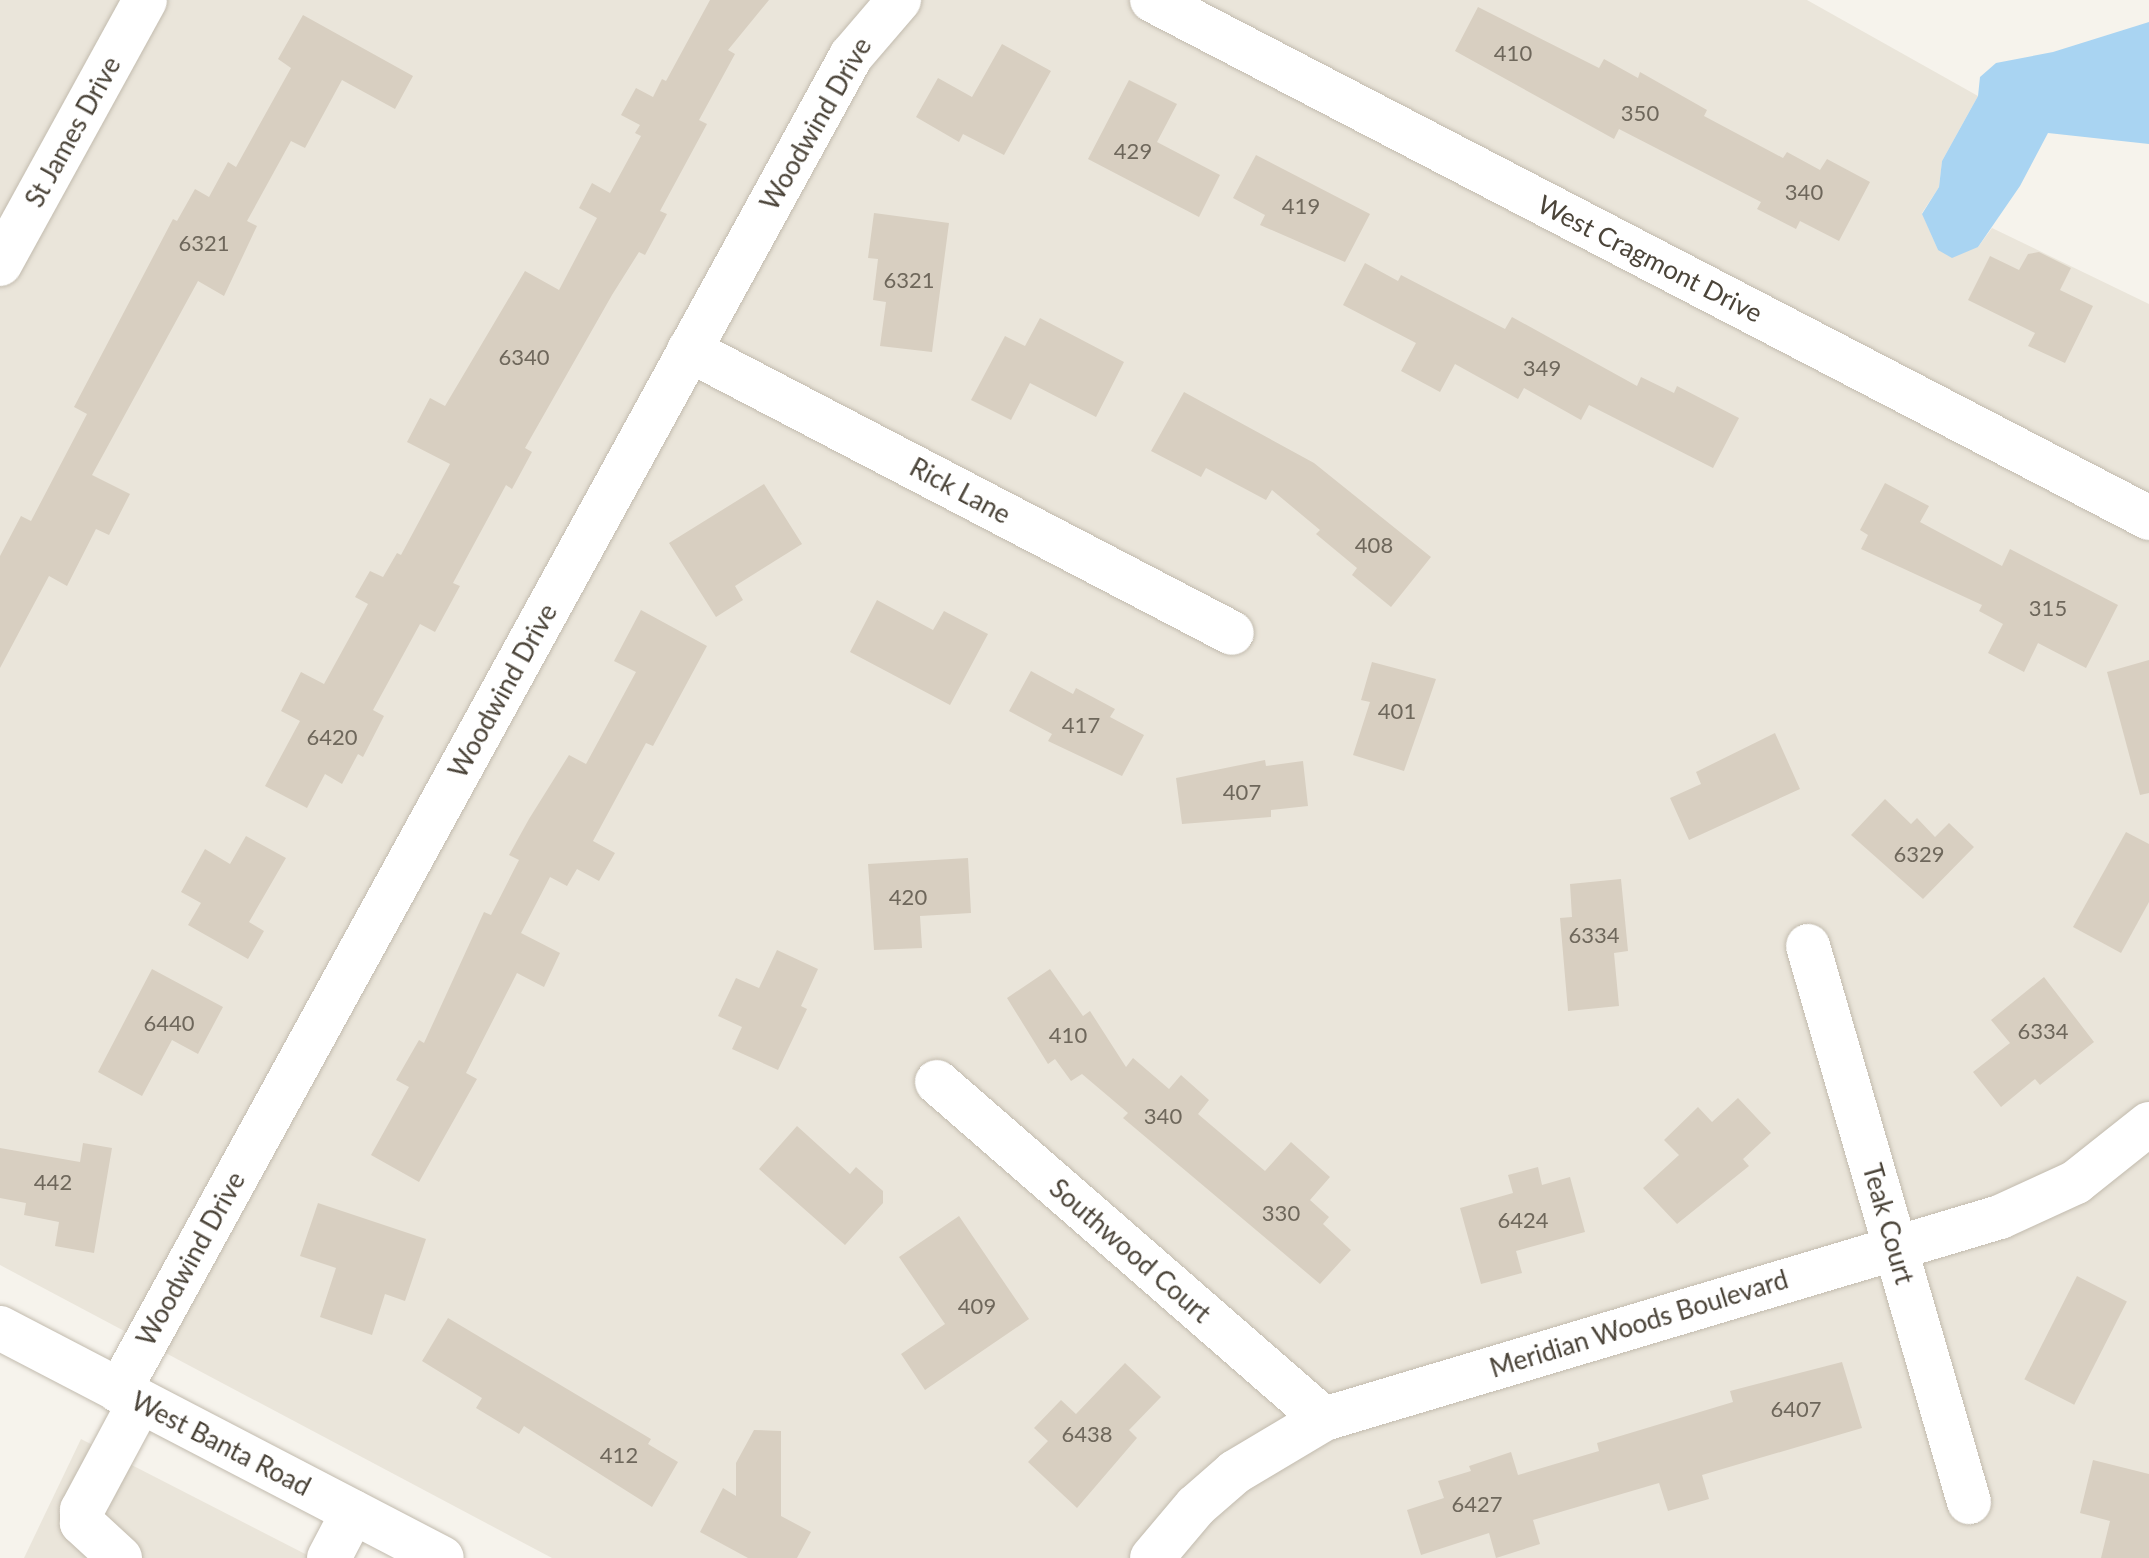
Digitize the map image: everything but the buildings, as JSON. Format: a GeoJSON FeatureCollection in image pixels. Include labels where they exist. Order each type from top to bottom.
{"type":"FeatureCollection","features":[{"type":"Feature","properties":{"kind":"street","name":"St James Drive"},"geometry":{"type":"LineString","coordinates":[[0,264],[145,0]]}},
{"type":"Feature","properties":{"kind":"street","name":"Woodwind Drive"},"geometry":{"type":"LineString","coordinates":[[120,1558],[82,1523],[82,1510],[130,1397],[689,350],[858,44],[899,0]]}},
{"type":"Feature","properties":{"kind":"street","name":"West Cragmont Drive"},"geometry":{"type":"LineString","coordinates":[[1152,0],[2149,518]]}},
{"type":"Feature","properties":{"kind":"street","name":"Rick Lane"},"geometry":{"type":"LineString","coordinates":[[689,350],[1232,633]]}},
{"type":"Feature","properties":{"kind":"street","name":"Teak Court"},"geometry":{"type":"LineString","coordinates":[[1808,946],[1969,1502]]}},
{"type":"Feature","properties":{"kind":"street","name":"Southwood Court"},"geometry":{"type":"LineString","coordinates":[[937,1082],[1324,1419]]}},
{"type":"Feature","properties":{"kind":"street","name":"Meridian Woods Boulevard"},"geometry":{"type":"LineString","coordinates":[[1152,1558],[1235,1472],[1324,1419],[2000,1217],[2062,1190],[2104,1164],[2149,1124]]}},
{"type":"Feature","properties":{"kind":"street","name":"West Banta Road"},"geometry":{"type":"LineString","coordinates":[[0,1328],[442,1558]]}},
{"type":"Feature","properties":{"kind":"street"},"geometry":{"type":"LineString","coordinates":[[329,1558],[353,1512]]}},
{"type":"Feature","properties":{"kind":"shaded area"},"geometry":{"type":"Polygon","coordinates":[[[0,0],[1807,0],[1978,96],[1942,161],[1939,187],[1922,213],[1938,250],[1978,247],[1992,228],[2149,304],[2149,1558],[552,1558],[0,1265],[0,0]]]}},
{"type":"Feature","properties":{"kind":"shaded area"},"geometry":{"type":"Polygon","coordinates":[[[81,1439],[313,1558],[24,1558],[81,1439]]]}},
{"type":"Feature","properties":{"kind":"water"},"geometry":{"type":"Polygon","coordinates":[[[2149,22],[2149,144],[2048,133],[2020,186],[1978,247],[1952,258],[1938,250],[1922,214],[1939,187],[1942,161],[1978,96],[1980,77],[1996,63],[2053,52],[2149,22]]]}}]}
